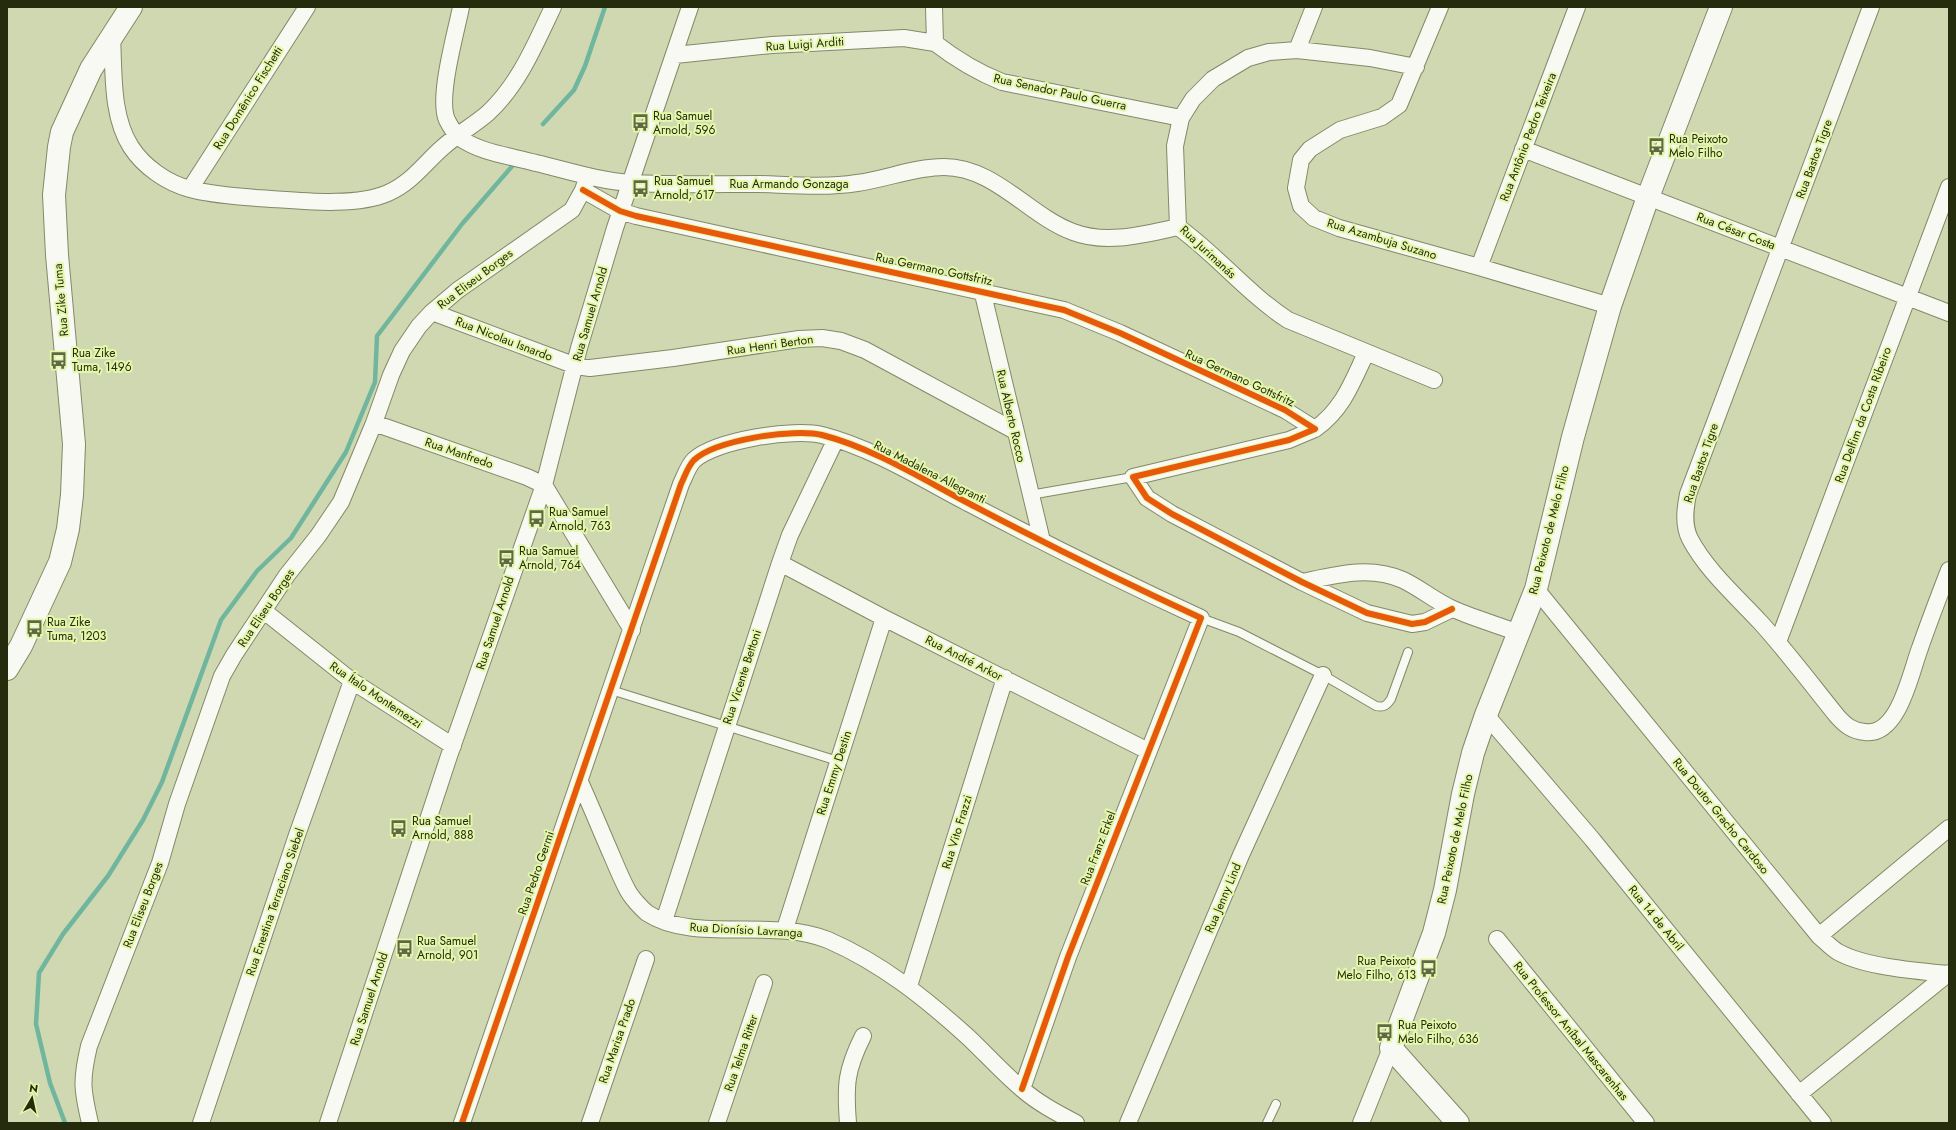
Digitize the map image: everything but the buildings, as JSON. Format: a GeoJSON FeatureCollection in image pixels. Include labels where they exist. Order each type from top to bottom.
{"type":"FeatureCollection","features":[{"type":"Feature","properties":{"kind":"street","name":"Rua Zike Tuma"},"geometry":{"type":"LineString","coordinates":[[7,669],[21,646],[60,562],[68,529],[74,444],[57,255],[54,195],[55,168],[62,132],[91,69],[131,7]]}},
{"type":"Feature","properties":{"kind":"street","name":"Rua Domênico Fischetti"},"geometry":{"type":"LineString","coordinates":[[190,189],[307,7]]}},
{"type":"Feature","properties":{"kind":"street"},"geometry":{"type":"LineString","coordinates":[[458,136],[447,122],[443,108],[445,86],[460,7]]}},
{"type":"Feature","properties":{"kind":"street"},"geometry":{"type":"LineString","coordinates":[[112,37],[117,107],[122,128],[131,146],[150,168],[174,183],[190,189],[220,195],[305,201],[365,199],[387,193],[407,183],[444,146],[489,112],[512,85],[529,57],[553,7]]}},
{"type":"Feature","properties":{"kind":"street","name":"Rua Samuel Arnold"},"geometry":{"type":"LineString","coordinates":[[328,1123],[453,746],[544,485],[576,366],[579,348],[620,211],[675,55],[690,7]]}},
{"type":"Feature","properties":{"kind":"street"},"geometry":{"type":"LineString","coordinates":[[934,7],[935,43]]}},
{"type":"Feature","properties":{"kind":"street"},"geometry":{"type":"LineString","coordinates":[[1297,50],[1314,7]]}},
{"type":"Feature","properties":{"kind":"street","name":"Rua Azambuja Suzano"},"geometry":{"type":"LineString","coordinates":[[1440,7],[1399,105],[1382,117],[1340,130],[1310,149],[1301,160],[1297,175],[1296,188],[1301,206],[1314,218],[1339,228],[1479,267],[1610,306]]}},
{"type":"Feature","properties":{"kind":"street","name":"Rua Antônio Pedro Teixeira"},"geometry":{"type":"LineString","coordinates":[[1479,267],[1577,7]]}},
{"type":"Feature","properties":{"kind":"street","name":"Rua Peixoto de Melo Filho"},"geometry":{"type":"LineString","coordinates":[[1361,1123],[1434,933],[1446,890],[1465,787],[1473,753],[1486,715],[1536,589],[1573,437],[1610,306],[1648,197],[1721,7]]}},
{"type":"Feature","properties":{"kind":"street","name":"Rua Bastos Tigre"},"geometry":{"type":"LineString","coordinates":[[1871,7],[1688,494],[1685,510],[1686,526],[1690,539],[1707,563],[1778,642],[1846,726],[1858,731],[1870,733],[1883,728],[1893,717],[1904,698],[1918,654],[1949,570]]}},
{"type":"Feature","properties":{"kind":"street","name":"Rua Luigi Arditi"},"geometry":{"type":"LineString","coordinates":[[675,55],[772,45],[904,38],[935,43]]}},
{"type":"Feature","properties":{"kind":"street","name":"Rua Senador Paulo Guerra"},"geometry":{"type":"LineString","coordinates":[[935,43],[975,71],[1002,82],[1181,118]]}},
{"type":"Feature","properties":{"kind":"street","name":"Rua Jurimanás"},"geometry":{"type":"LineString","coordinates":[[1416,67],[1370,58],[1297,50],[1269,52],[1248,58],[1213,79],[1193,99],[1181,118],[1175,146],[1178,227],[1194,238],[1269,308],[1288,320],[1434,380]]}},
{"type":"Feature","properties":{"kind":"street","name":"Rua Armando Gonzaga"},"geometry":{"type":"LineString","coordinates":[[458,136],[485,150],[586,183],[824,186],[857,184],[915,170],[944,167],[959,168],[977,174],[998,185],[1054,224],[1075,233],[1097,238],[1122,237],[1178,227]]}},
{"type":"Feature","properties":{"kind":"street","name":"Rua César Costa"},"geometry":{"type":"LineString","coordinates":[[1523,150],[1949,313]]}},
{"type":"Feature","properties":{"kind":"street","name":"Rua Germano Gottsfritz"},"geometry":{"type":"LineString","coordinates":[[586,183],[620,211],[982,290],[1064,310],[1092,321],[1285,410],[1315,429]]}},
{"type":"Feature","properties":{"kind":"street","name":"Rua Eliseu Borges"},"geometry":{"type":"LineString","coordinates":[[90,1123],[83,1092],[83,1074],[89,1046],[160,863],[177,804],[222,676],[234,655],[288,575],[318,536],[341,502],[374,423],[391,375],[402,351],[419,326],[432,312],[458,290],[572,210],[586,183]]}},
{"type":"Feature","properties":{"kind":"street","name":"Rua Delfim da Costa Ribeiro"},"geometry":{"type":"LineString","coordinates":[[1778,642],[1949,187]]}},
{"type":"Feature","properties":{"kind":"street","name":"Rua Alberto Rocco"},"geometry":{"type":"LineString","coordinates":[[982,290],[1042,541]]}},
{"type":"Feature","properties":{"kind":"street","name":"Rua Nicolau Isnardo"},"geometry":{"type":"LineString","coordinates":[[432,312],[576,366]]}},
{"type":"Feature","properties":{"kind":"street","name":"Rua Henri Berton"},"geometry":{"type":"LineString","coordinates":[[576,366],[590,368],[666,359],[799,339],[822,338],[841,341],[865,350],[1015,431]]}},
{"type":"Feature","properties":{"kind":"street"},"geometry":{"type":"LineString","coordinates":[[1366,353],[1340,407],[1329,419],[1315,429],[1289,440],[1133,477],[1147,498],[1157,505],[1302,582],[1367,613],[1412,624],[1425,622],[1452,609]]}},
{"type":"Feature","properties":{"kind":"street","name":"Rua Manfredo"},"geometry":{"type":"LineString","coordinates":[[374,423],[527,476],[544,485]]}},
{"type":"Feature","properties":{"kind":"street","name":"Rua Madalena Allegranti"},"geometry":{"type":"LineString","coordinates":[[632,630],[681,484],[689,466],[695,459],[706,452],[740,441],[774,434],[804,432],[836,439],[904,470],[1042,541],[1201,618]]}},
{"type":"Feature","properties":{"kind":"street","name":"Rua Vicente Bettoni"},"geometry":{"type":"LineString","coordinates":[[664,921],[780,563],[790,535],[836,439]]}},
{"type":"Feature","properties":{"kind":"street"},"geometry":{"type":"LineString","coordinates":[[544,485],[632,630]]}},
{"type":"Feature","properties":{"kind":"street","name":"Rua André Arkor"},"geometry":{"type":"LineString","coordinates":[[780,563],[884,618],[1148,751]]}},
{"type":"Feature","properties":{"kind":"street"},"geometry":{"type":"LineString","coordinates":[[1302,582],[1345,573],[1366,571],[1383,573],[1402,579],[1452,609],[1519,633]]}},
{"type":"Feature","properties":{"kind":"street","name":"Rua Doutor Gracho Cardoso"},"geometry":{"type":"LineString","coordinates":[[1536,589],[1819,936],[1838,952],[1854,958],[1880,965],[1948,974]]}},
{"type":"Feature","properties":{"kind":"street","name":"Rua Ítalo Montemezzi"},"geometry":{"type":"LineString","coordinates":[[264,611],[352,681],[453,746]]}},
{"type":"Feature","properties":{"kind":"street","name":"Rua Emmy Destin"},"geometry":{"type":"LineString","coordinates":[[785,930],[884,618]]}},
{"type":"Feature","properties":{"kind":"street","name":"Rua Franz Erkel"},"geometry":{"type":"LineString","coordinates":[[1022,1089],[1068,957],[1201,618]]}},
{"type":"Feature","properties":{"kind":"street","name":"Rua Pedro Germi"},"geometry":{"type":"LineString","coordinates":[[462,1123],[512,973],[632,630]]}},
{"type":"Feature","properties":{"kind":"street","name":"Rua Jenny Lind"},"geometry":{"type":"LineString","coordinates":[[1128,1123],[1241,855],[1322,676]]}},
{"type":"Feature","properties":{"kind":"street","name":"Rua Vito Frazzi"},"geometry":{"type":"LineString","coordinates":[[909,986],[1005,678]]}},
{"type":"Feature","properties":{"kind":"street","name":"Rua Enestina Terraciano Siebel"},"geometry":{"type":"LineString","coordinates":[[201,1123],[297,835],[352,681]]}},
{"type":"Feature","properties":{"kind":"street","name":"Rua 14 de Abril"},"geometry":{"type":"LineString","coordinates":[[1486,715],[1592,839],[1823,1123]]}},
{"type":"Feature","properties":{"kind":"street","name":"Rua Dionísio Lavranga"},"geometry":{"type":"LineString","coordinates":[[580,782],[628,893],[646,912],[664,921],[680,925],[715,929],[785,930],[804,932],[828,940],[873,963],[909,986],[968,1037],[1022,1089],[1057,1113],[1076,1123]]}},
{"type":"Feature","properties":{"kind":"street"},"geometry":{"type":"LineString","coordinates":[[1819,936],[1949,828]]}},
{"type":"Feature","properties":{"kind":"street","name":"Rua Professor Aníbal Mascarenhas"},"geometry":{"type":"LineString","coordinates":[[1497,939],[1646,1123]]}},
{"type":"Feature","properties":{"kind":"street","name":"Rua Marisa Prado"},"geometry":{"type":"LineString","coordinates":[[590,1123],[646,959]]}},
{"type":"Feature","properties":{"kind":"street"},"geometry":{"type":"LineString","coordinates":[[1799,1094],[1948,974]]}},
{"type":"Feature","properties":{"kind":"street","name":"Rua Telma Ritter"},"geometry":{"type":"LineString","coordinates":[[717,1123],[764,983]]}},
{"type":"Feature","properties":{"kind":"street"},"geometry":{"type":"LineString","coordinates":[[848,1123],[846,1085],[850,1066],[863,1036]]}},
{"type":"Feature","properties":{"kind":"street"},"geometry":{"type":"LineString","coordinates":[[1391,1048],[1458,1123]]}},
{"type":"Feature","properties":{"kind":"lane"},"geometry":{"type":"LineString","coordinates":[[1030,495],[1133,477]]}},
{"type":"Feature","properties":{"kind":"lane"},"geometry":{"type":"LineString","coordinates":[[1201,618],[1239,632],[1322,676],[1370,704],[1382,707],[1387,705],[1391,699],[1408,652]]}},
{"type":"Feature","properties":{"kind":"lane"},"geometry":{"type":"LineString","coordinates":[[611,690],[838,761]]}},
{"type":"Feature","properties":{"kind":"lane"},"geometry":{"type":"LineString","coordinates":[[1267,1123],[1276,1104]]}},
{"type":"Feature","properties":{"kind":"waterway"},"geometry":{"type":"LineString","coordinates":[[543,124],[574,90],[585,66],[605,7]]}},
{"type":"Feature","properties":{"kind":"waterway"},"geometry":{"type":"LineString","coordinates":[[65,1123],[50,1083],[36,1024],[39,973],[63,934],[108,876],[143,820],[162,782],[221,620],[257,571],[291,538],[346,452],[375,382],[377,336],[462,224],[514,164]]}},
{"type":"Feature","properties":{"kind":"cycle path"},"geometry":{"type":"LineString","coordinates":[[583,190],[620,211],[636,216],[1064,310],[1120,333],[1285,410],[1315,429],[1289,440],[1133,477],[1147,498],[1172,514],[1302,582],[1367,613],[1412,624],[1425,622],[1452,609]]}},
{"type":"Feature","properties":{"kind":"cycle path"},"geometry":{"type":"LineString","coordinates":[[462,1123],[681,484],[687,471],[694,460],[719,447],[756,437],[793,433],[822,435],[879,456],[1056,548],[1201,618],[1068,957],[1022,1089]]}},
{"type":"Feature","properties":{"kind":"place","name":"Rua Samuel Arnold, 596"},"geometry":{"type":"Point","coordinates":[640,123]}},
{"type":"Feature","properties":{"kind":"place","name":"Rua Peixoto Melo Filho"},"geometry":{"type":"Point","coordinates":[1656,146]}},
{"type":"Feature","properties":{"kind":"place","name":"Rua Samuel Arnold, 617"},"geometry":{"type":"Point","coordinates":[641,188]}},
{"type":"Feature","properties":{"kind":"place","name":"Rua Zike Tuma, 1496"},"geometry":{"type":"Point","coordinates":[59,360]}},
{"type":"Feature","properties":{"kind":"place","name":"Rua Samuel Arnold, 763"},"geometry":{"type":"Point","coordinates":[536,519]}},
{"type":"Feature","properties":{"kind":"place","name":"Rua Samuel Arnold, 764"},"geometry":{"type":"Point","coordinates":[506,558]}},
{"type":"Feature","properties":{"kind":"place","name":"Rua Zike Tuma, 1203"},"geometry":{"type":"Point","coordinates":[34,629]}},
{"type":"Feature","properties":{"kind":"place","name":"Rua Samuel Arnold, 888"},"geometry":{"type":"Point","coordinates":[399,828]}},
{"type":"Feature","properties":{"kind":"place","name":"Rua Samuel Arnold, 901"},"geometry":{"type":"Point","coordinates":[404,948]}},
{"type":"Feature","properties":{"kind":"place","name":"Rua Peixoto Melo Filho, 613"},"geometry":{"type":"Point","coordinates":[1429,968]}},
{"type":"Feature","properties":{"kind":"place","name":"Rua Peixoto Melo Filho, 636"},"geometry":{"type":"Point","coordinates":[1385,1032]}}]}
